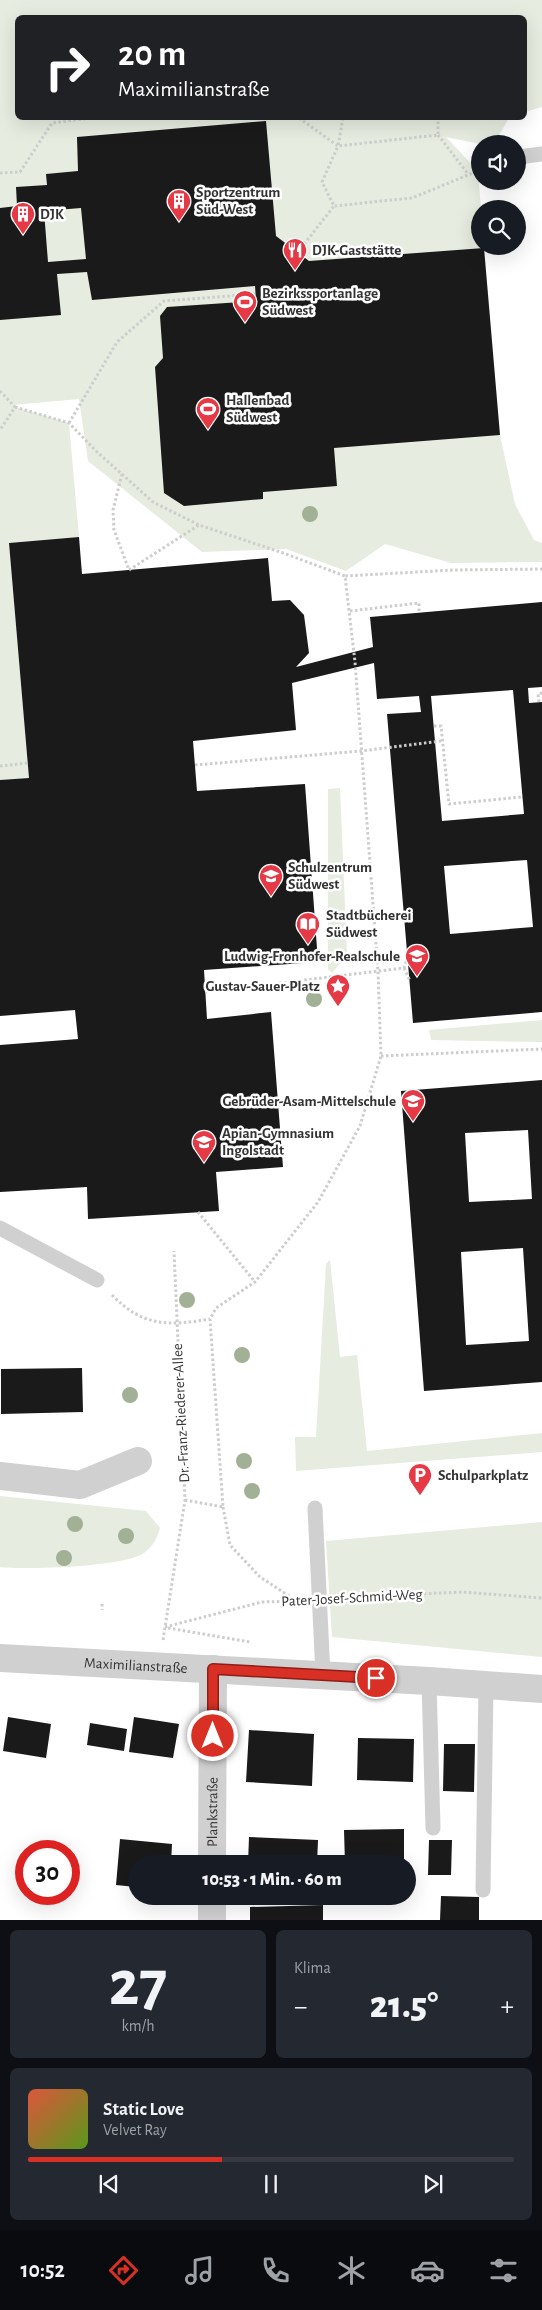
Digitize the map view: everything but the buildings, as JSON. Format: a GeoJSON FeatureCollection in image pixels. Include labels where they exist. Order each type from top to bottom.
{"type":"FeatureCollection","features":[{"type":"Feature","properties":{"kind":"street"},"geometry":{"type":"LineString","coordinates":[[0,1476],[80,1484],[138,1461]]}},
{"type":"Feature","properties":{"kind":"street","name":"Maximilianstraße"},"geometry":{"type":"LineString","coordinates":[[0,1658],[429,1681],[542,1690]]}},
{"type":"Feature","properties":{"kind":"street","name":"Plankstraße"},"geometry":{"type":"LineString","coordinates":[[212,1855],[213,1669]]}},
{"type":"Feature","properties":{"kind":"street"},"geometry":{"type":"LineString","coordinates":[[212,1905],[212,1920]]}},
{"type":"Feature","properties":{"kind":"lane"},"geometry":{"type":"LineString","coordinates":[[526,156],[542,154]]}},
{"type":"Feature","properties":{"kind":"lane"},"geometry":{"type":"LineString","coordinates":[[0,1228],[97,1280]]}},
{"type":"Feature","properties":{"kind":"lane"},"geometry":{"type":"LineString","coordinates":[[314,1508],[323,1676]]}},
{"type":"Feature","properties":{"kind":"lane"},"geometry":{"type":"LineString","coordinates":[[429,1681],[433,1828]]}},
{"type":"Feature","properties":{"kind":"lane"},"geometry":{"type":"LineString","coordinates":[[483,1890],[486,1685]]}},
{"type":"Feature","properties":{"kind":"path"},"geometry":{"type":"LineString","coordinates":[[0,174],[20,172],[52,123],[75,120]]}},
{"type":"Feature","properties":{"kind":"path"},"geometry":{"type":"LineString","coordinates":[[302,120],[338,146],[438,135]]}},
{"type":"Feature","properties":{"kind":"path"},"geometry":{"type":"LineString","coordinates":[[334,206],[322,182],[338,146],[344,120]]}},
{"type":"Feature","properties":{"kind":"path"},"geometry":{"type":"LineString","coordinates":[[438,120],[438,135],[468,174]]}},
{"type":"Feature","properties":{"kind":"path"},"geometry":{"type":"LineString","coordinates":[[298,252],[334,206],[412,198],[471,173]]}},
{"type":"Feature","properties":{"kind":"path"},"geometry":{"type":"LineString","coordinates":[[69,423],[117,342],[164,301],[256,294]]}},
{"type":"Feature","properties":{"kind":"path"},"geometry":{"type":"LineString","coordinates":[[0,392],[15,407],[69,423],[96,452],[153,502],[199,525],[345,576],[453,570],[542,569]]}},
{"type":"Feature","properties":{"kind":"path"},"geometry":{"type":"LineString","coordinates":[[0,430],[15,407]]}},
{"type":"Feature","properties":{"kind":"path"},"geometry":{"type":"LineString","coordinates":[[122,474],[113,510],[114,530],[129,570],[199,525]]}},
{"type":"Feature","properties":{"kind":"path"},"geometry":{"type":"LineString","coordinates":[[296,1601],[260,1577],[230,1544],[223,1507],[210,1319],[216,1308],[255,1282],[318,1202],[360,1126],[382,1056],[378,971],[350,611],[345,576]]}},
{"type":"Feature","properties":{"kind":"path"},"geometry":{"type":"LineString","coordinates":[[350,611],[419,603],[419,612]]}},
{"type":"Feature","properties":{"kind":"path"},"geometry":{"type":"LineString","coordinates":[[539,702],[538,694],[542,693]]}},
{"type":"Feature","properties":{"kind":"path"},"geometry":{"type":"LineString","coordinates":[[434,726],[441,726],[449,804],[522,797]]}},
{"type":"Feature","properties":{"kind":"path"},"geometry":{"type":"LineString","coordinates":[[195,765],[361,751],[442,741]]}},
{"type":"Feature","properties":{"kind":"path"},"geometry":{"type":"LineString","coordinates":[[0,766],[28,763]]}},
{"type":"Feature","properties":{"kind":"path"},"geometry":{"type":"LineString","coordinates":[[408,956],[404,968],[410,981]]}},
{"type":"Feature","properties":{"kind":"path"},"geometry":{"type":"LineString","coordinates":[[206,992],[335,978],[404,968]]}},
{"type":"Feature","properties":{"kind":"path"},"geometry":{"type":"LineString","coordinates":[[382,1056],[542,1049]]}},
{"type":"Feature","properties":{"kind":"path"},"geometry":{"type":"LineString","coordinates":[[198,1212],[255,1282]]}},
{"type":"Feature","properties":{"kind":"path","name":"Dr.-Franz-Riederer-Allee"},"geometry":{"type":"LineString","coordinates":[[165,1627],[185,1500],[174,1251]]}},
{"type":"Feature","properties":{"kind":"path"},"geometry":{"type":"LineString","coordinates":[[97,1280],[125,1308],[149,1320],[178,1325],[210,1319]]}},
{"type":"Feature","properties":{"kind":"path"},"geometry":{"type":"LineString","coordinates":[[185,1500],[223,1507]]}},
{"type":"Feature","properties":{"kind":"path","name":"Pater-Josef-Schmid-Weg"},"geometry":{"type":"LineString","coordinates":[[165,1627],[262,1602],[462,1592],[542,1598]]}},
{"type":"Feature","properties":{"kind":"path"},"geometry":{"type":"LineString","coordinates":[[102,1604],[102,1610]]}},
{"type":"Feature","properties":{"kind":"shaded area","name":"Bezirkssportanlage Südwest"},"geometry":{"type":"Polygon","coordinates":[[[0,0],[542,0],[542,107],[527,111],[527,15],[15,15],[15,120],[508,120],[499,135],[471,135],[471,142],[446,137],[471,164],[471,190],[480,190],[480,200],[471,200],[471,255],[485,255],[500,435],[515,504],[534,540],[542,543],[542,562],[451,563],[385,544],[346,571],[286,549],[202,552],[88,461],[79,399],[13,405],[69,423],[79,537],[9,543],[29,778],[0,780],[0,0]]]}},
{"type":"Feature","properties":{"kind":"shaded area"},"geometry":{"type":"Polygon","coordinates":[[[340,788],[347,955],[332,973],[328,969],[328,789],[340,788]]]}},
{"type":"Feature","properties":{"kind":"shaded area"},"geometry":{"type":"Polygon","coordinates":[[[542,1020],[542,1042],[431,1040],[429,1030],[542,1020]]]}},
{"type":"Feature","properties":{"kind":"shaded area"},"geometry":{"type":"Polygon","coordinates":[[[330,1260],[340,1357],[357,1355],[367,1451],[542,1433],[542,1452],[296,1471],[295,1437],[316,1437],[326,1264],[330,1260]]]}},
{"type":"Feature","properties":{"kind":"shaded area"},"geometry":{"type":"Polygon","coordinates":[[[0,1496],[146,1511],[160,1528],[156,1539],[144,1553],[117,1562],[31,1568],[0,1567],[0,1496]]]}},
{"type":"Feature","properties":{"kind":"shaded area"},"geometry":{"type":"Polygon","coordinates":[[[542,1522],[542,1657],[332,1637],[326,1541],[542,1522]]]}},
{"type":"Feature","properties":{"kind":"place","name":"Sportzentrum Süd-West"},"geometry":{"type":"Point","coordinates":[179,222]}},
{"type":"Feature","properties":{"kind":"place","name":"DJK"},"geometry":{"type":"Point","coordinates":[23,235]}},
{"type":"Feature","properties":{"kind":"place","name":"DJK-Gaststätte"},"geometry":{"type":"Point","coordinates":[295,271]}},
{"type":"Feature","properties":{"kind":"place","name":"Bezirkssportanlage Südwest"},"geometry":{"type":"Point","coordinates":[245,323]}},
{"type":"Feature","properties":{"kind":"place","name":"Hallenbad Südwest"},"geometry":{"type":"Point","coordinates":[208,430]}},
{"type":"Feature","properties":{"kind":"place","name":"Schulzentrum Südwest"},"geometry":{"type":"Point","coordinates":[271,897]}},
{"type":"Feature","properties":{"kind":"place","name":"Stadtbücherei Südwest"},"geometry":{"type":"Point","coordinates":[308,945]}},
{"type":"Feature","properties":{"kind":"place","name":"Ludwig-Fronhofer-Realschule"},"geometry":{"type":"Point","coordinates":[417,977]}},
{"type":"Feature","properties":{"kind":"place","name":"Gustav-Sauer-Platz"},"geometry":{"type":"Point","coordinates":[338,1007]}},
{"type":"Feature","properties":{"kind":"place","name":"Gebrüder-Asam-Mittelschule"},"geometry":{"type":"Point","coordinates":[413,1122]}},
{"type":"Feature","properties":{"kind":"place","name":"Apian-Gymnasium Ingolstadt"},"geometry":{"type":"Point","coordinates":[204,1163]}},
{"type":"Feature","properties":{"kind":"place","name":"Schulparkplatz"},"geometry":{"type":"Point","coordinates":[420,1496]}},
{"type":"Feature","properties":{"kind":"route"},"geometry":{"type":"LineString","coordinates":[[213,1736],[213,1669],[376,1678]]}}]}
